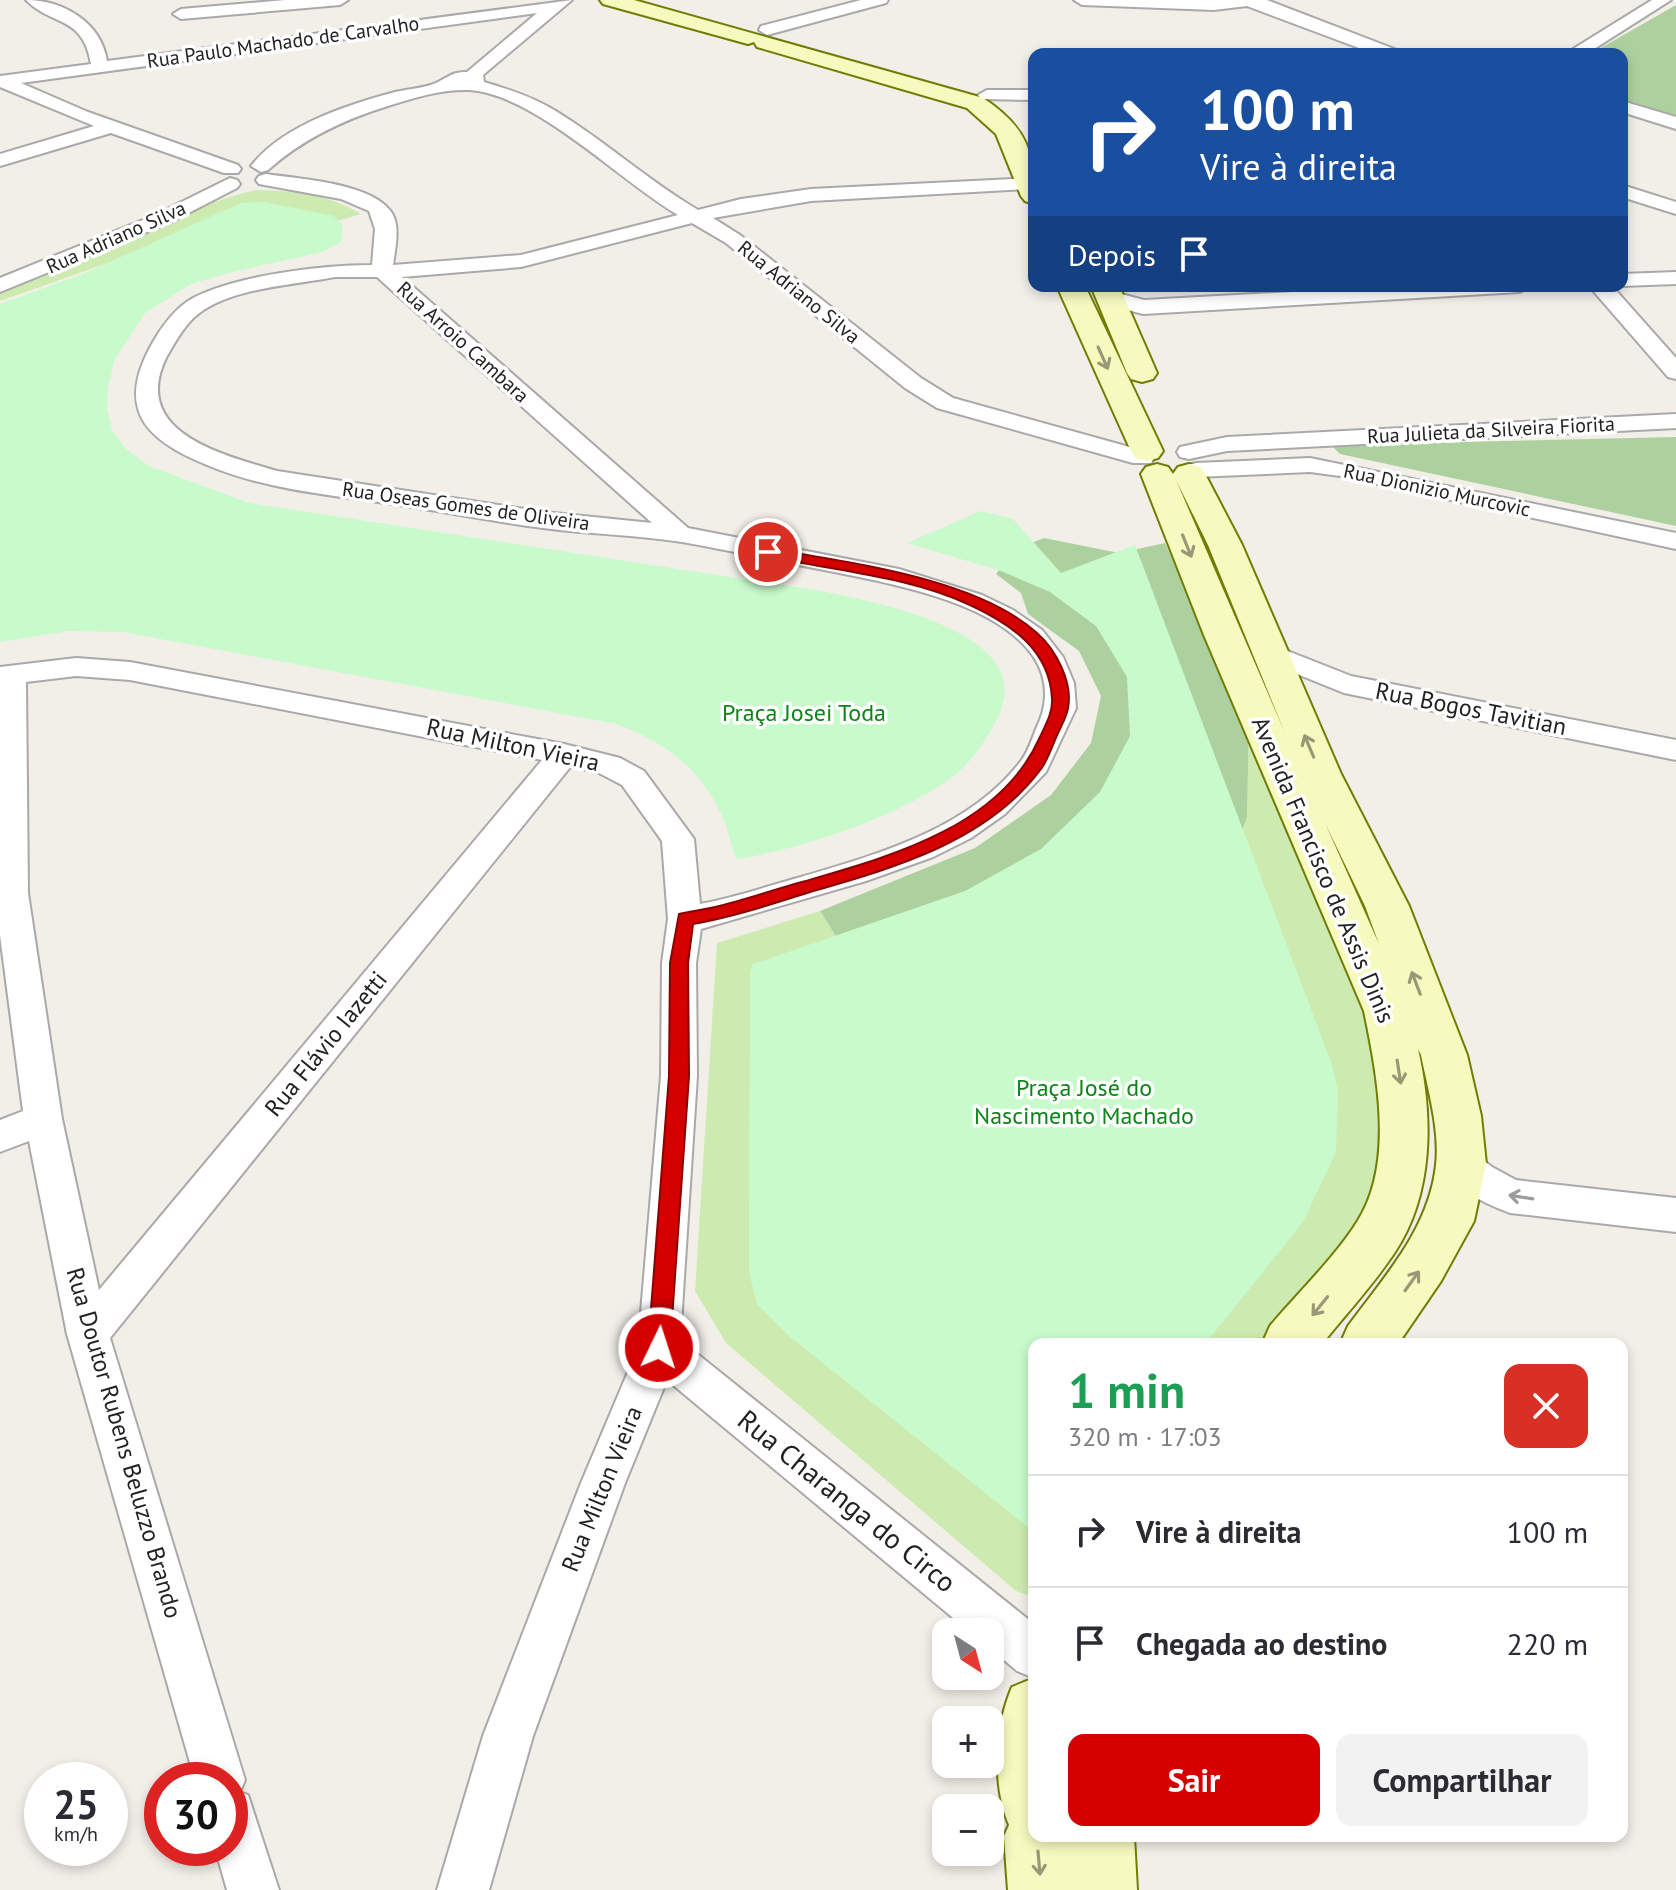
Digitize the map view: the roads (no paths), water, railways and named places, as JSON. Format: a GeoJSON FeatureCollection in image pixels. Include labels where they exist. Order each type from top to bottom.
{"type":"FeatureCollection","features":[{"type":"Feature","properties":{"kind":"main road"},"geometry":{"type":"LineString","coordinates":[[610,0],[767,35],[975,103],[989,111],[1010,132],[1028,179]]}},
{"type":"Feature","properties":{"kind":"main road"},"geometry":{"type":"LineString","coordinates":[[644,0],[987,95],[1013,111],[1028,128]]}},
{"type":"Feature","properties":{"kind":"main road","name":"Avenida Francisco de Assis Dinis"},"geometry":{"type":"LineString","coordinates":[[1074,292],[1171,461],[1225,545],[1321,774],[1387,906],[1444,1055],[1457,1116],[1461,1164],[1449,1221],[1423,1265],[1371,1338]]}},
{"type":"Feature","properties":{"kind":"main road","name":"Avenida Francisco de Assis Dinis"},"geometry":{"type":"LineString","coordinates":[[1108,292],[1165,428],[1171,461],[1222,635],[1387,1011],[1399,1067],[1406,1124],[1392,1201],[1378,1235],[1294,1338]]}},
{"type":"Feature","properties":{"kind":"main road"},"geometry":{"type":"LineString","coordinates":[[1038,1842],[1042,1890]]}},
{"type":"Feature","properties":{"kind":"main road"},"geometry":{"type":"LineString","coordinates":[[1101,1842],[1103,1890]]}},
{"type":"Feature","properties":{"kind":"street"},"geometry":{"type":"LineString","coordinates":[[34,0],[89,33],[96,45],[100,67]]}},
{"type":"Feature","properties":{"kind":"street"},"geometry":{"type":"LineString","coordinates":[[181,14],[340,0]]}},
{"type":"Feature","properties":{"kind":"street"},"geometry":{"type":"LineString","coordinates":[[767,35],[880,0]]}},
{"type":"Feature","properties":{"kind":"street"},"geometry":{"type":"LineString","coordinates":[[1082,0],[1176,5],[1255,1],[1376,48]]}},
{"type":"Feature","properties":{"kind":"street"},"geometry":{"type":"LineString","coordinates":[[1584,48],[1662,0]]}},
{"type":"Feature","properties":{"kind":"street"},"geometry":{"type":"LineString","coordinates":[[473,81],[560,3]]}},
{"type":"Feature","properties":{"kind":"street","name":"Rua Paulo Machado de Carvalho"},"geometry":{"type":"LineString","coordinates":[[0,81],[560,3]]}},
{"type":"Feature","properties":{"kind":"street"},"geometry":{"type":"LineString","coordinates":[[0,81],[230,177],[263,173]]}},
{"type":"Feature","properties":{"kind":"street","name":"Rua Adriano Silva"},"geometry":{"type":"LineString","coordinates":[[263,173],[291,142],[362,108],[473,81],[547,113],[662,197],[733,239],[913,383],[945,403],[1171,461]]}},
{"type":"Feature","properties":{"kind":"street"},"geometry":{"type":"LineString","coordinates":[[987,95],[1028,95]]}},
{"type":"Feature","properties":{"kind":"street"},"geometry":{"type":"LineString","coordinates":[[1628,108],[1676,123]]}},
{"type":"Feature","properties":{"kind":"street"},"geometry":{"type":"LineString","coordinates":[[0,160],[111,127]]}},
{"type":"Feature","properties":{"kind":"street","name":"Rua Arroio Cambara"},"geometry":{"type":"LineString","coordinates":[[263,173],[352,196],[378,208],[384,218],[382,271],[679,534]]}},
{"type":"Feature","properties":{"kind":"street","name":"Rua Adriano Silva"},"geometry":{"type":"LineString","coordinates":[[0,286],[162,219],[230,177]]}},
{"type":"Feature","properties":{"kind":"street","name":"Rua Oseas Gomes de Oliveira"},"geometry":{"type":"LineString","coordinates":[[685,919],[715,914],[854,873],[922,849],[960,830],[994,806],[1035,765],[1061,708],[1059,683],[1049,657],[1032,636],[972,601],[899,577],[679,534],[544,520],[274,478],[193,451],[171,439],[157,424],[148,405],[148,379],[154,360],[174,325],[196,305],[222,293],[305,276],[335,271],[419,271],[521,261],[741,205],[837,193],[1028,189]]}},
{"type":"Feature","properties":{"kind":"street"},"geometry":{"type":"LineString","coordinates":[[1628,193],[1676,208]]}},
{"type":"Feature","properties":{"kind":"street"},"geometry":{"type":"LineString","coordinates":[[1628,280],[1676,278]]}},
{"type":"Feature","properties":{"kind":"street"},"geometry":{"type":"LineString","coordinates":[[1108,292],[1143,307],[1412,292]]}},
{"type":"Feature","properties":{"kind":"street"},"geometry":{"type":"LineString","coordinates":[[1605,292],[1676,372]]}},
{"type":"Feature","properties":{"kind":"street","name":"Rua Julieta da Silveira Fiorita"},"geometry":{"type":"LineString","coordinates":[[1171,461],[1206,447],[1253,442],[1676,421]]}},
{"type":"Feature","properties":{"kind":"street"},"geometry":{"type":"LineString","coordinates":[[1306,439],[1310,465]]}},
{"type":"Feature","properties":{"kind":"street"},"geometry":{"type":"LineString","coordinates":[[1253,442],[1264,468]]}},
{"type":"Feature","properties":{"kind":"street","name":"Rua Dionizio Murcovic"},"geometry":{"type":"LineString","coordinates":[[1171,461],[1264,468],[1310,465],[1390,479],[1676,541]]}},
{"type":"Feature","properties":{"kind":"street","name":"Rua Bogos Tavitian"},"geometry":{"type":"LineString","coordinates":[[1270,653],[1344,684],[1676,750]]}},
{"type":"Feature","properties":{"kind":"street","name":"Rua Milton Vieira"},"geometry":{"type":"LineString","coordinates":[[6,674],[76,667],[130,671],[275,696],[609,765],[633,778],[678,839],[685,919],[679,963],[679,1076],[659,1348],[603,1483],[508,1736],[463,1890]]}},
{"type":"Feature","properties":{"kind":"street","name":"Rua Doutor Rubens Beluzzo Brando"},"geometry":{"type":"LineString","coordinates":[[6,674],[11,893],[43,1119],[88,1334],[215,1762]]}},
{"type":"Feature","properties":{"kind":"street","name":"Rua Flávio Iazetti"},"geometry":{"type":"LineString","coordinates":[[88,1334],[564,754]]}},
{"type":"Feature","properties":{"kind":"street"},"geometry":{"type":"LineString","coordinates":[[0,1136],[43,1119]]}},
{"type":"Feature","properties":{"kind":"street"},"geometry":{"type":"LineString","coordinates":[[1461,1164],[1478,1179],[1510,1196],[1676,1215]]}},
{"type":"Feature","properties":{"kind":"street","name":"Rua Charanga do Circo"},"geometry":{"type":"LineString","coordinates":[[659,1348],[1028,1649]]}},
{"type":"Feature","properties":{"kind":"street"},"geometry":{"type":"LineString","coordinates":[[246,1866],[253,1890]]}},
{"type":"Feature","properties":{"kind":"park label","name":"Praça Josei Toda"},"geometry":{"type":"Point","coordinates":[804,713]}},
{"type":"Feature","properties":{"kind":"park label","name":"Praça José do Nascimento Machado"},"geometry":{"type":"Point","coordinates":[1084,1102]}}]}
